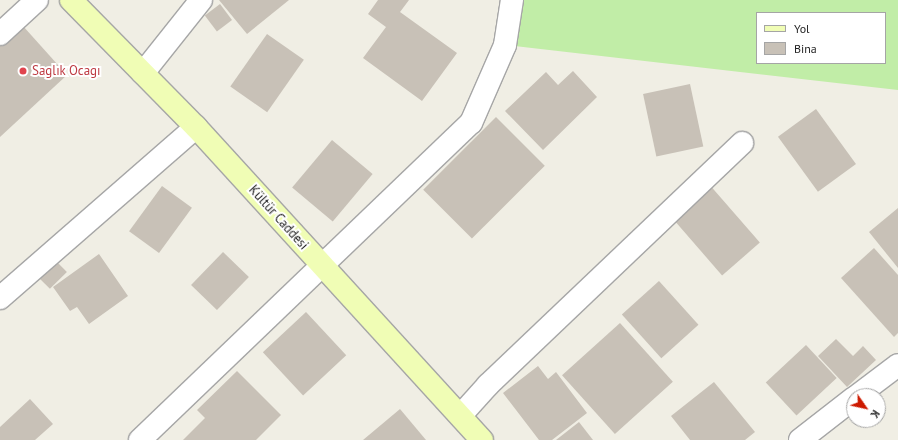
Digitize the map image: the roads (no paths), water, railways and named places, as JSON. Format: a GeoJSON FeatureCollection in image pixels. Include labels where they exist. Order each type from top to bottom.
{"type":"FeatureCollection","features":[{"type":"Feature","properties":{"kind":"street"},"geometry":{"type":"LineString","coordinates":[[0,34],[37,0]]}},
{"type":"Feature","properties":{"kind":"street","name":"Kültür Caddesi"},"geometry":{"type":"LineString","coordinates":[[71,0],[196,127],[323,268],[461,415],[482,440]]}},
{"type":"Feature","properties":{"kind":"street"},"geometry":{"type":"LineString","coordinates":[[142,73],[201,0]]}},
{"type":"Feature","properties":{"kind":"street"},"geometry":{"type":"LineString","coordinates":[[140,440],[323,268],[471,123],[505,45],[512,0]]}},
{"type":"Feature","properties":{"kind":"street"},"geometry":{"type":"LineString","coordinates":[[0,298],[196,127]]}},
{"type":"Feature","properties":{"kind":"street"},"geometry":{"type":"LineString","coordinates":[[461,415],[488,385],[742,144]]}},
{"type":"Feature","properties":{"kind":"street"},"geometry":{"type":"LineString","coordinates":[[867,388],[898,364]]}},
{"type":"Feature","properties":{"kind":"street"},"geometry":{"type":"LineString","coordinates":[[800,440],[846,404]]}},
{"type":"Feature","properties":{"kind":"place","name":"Saglık Ocagı"},"geometry":{"type":"Point","coordinates":[23,71]}}]}
